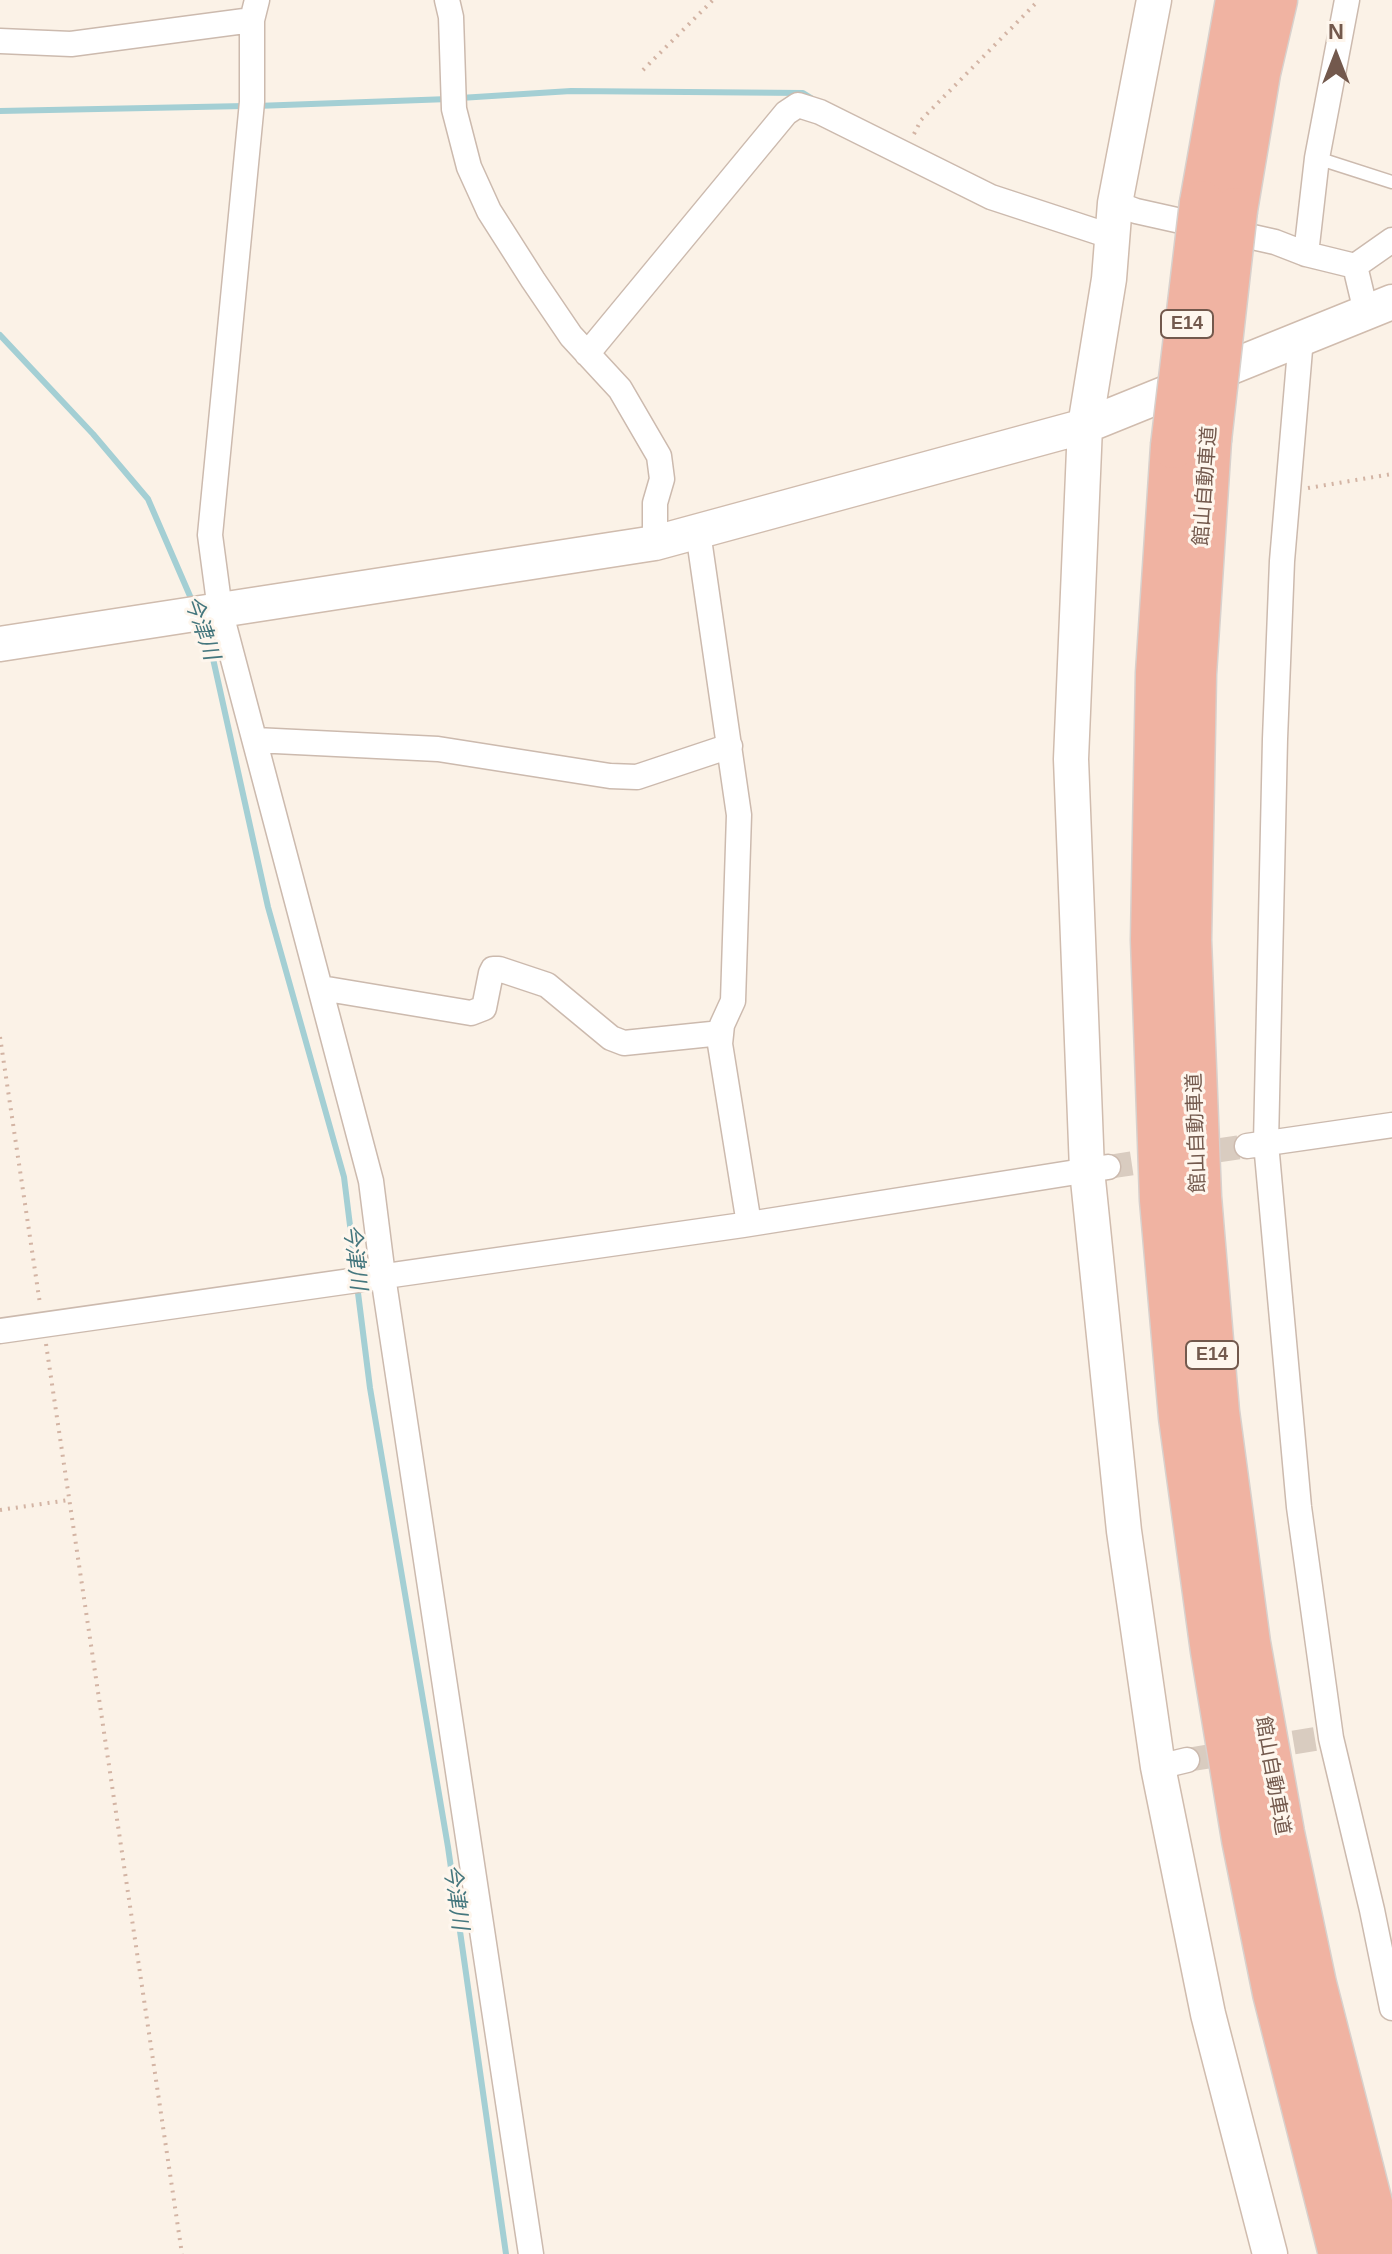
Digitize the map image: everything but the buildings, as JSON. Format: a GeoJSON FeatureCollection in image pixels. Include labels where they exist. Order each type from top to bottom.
{"type":"FeatureCollection","features":[{"type":"Feature","properties":{"kind":"highway","name":"館山自動車道"},"geometry":{"type":"LineString","coordinates":[[1238,0],[1191,443],[1158,673],[1153,940],[1162,1200],[1181,1417],[1213,1651],[1244,1839],[1275,1993],[1341,2254]]}},
{"type":"Feature","properties":{"kind":"highway","name":"館山自動車道"},"geometry":{"type":"LineString","coordinates":[[1218,206],[1258,73],[1275,0]]}},
{"type":"Feature","properties":{"kind":"highway","name":"館山自動車道"},"geometry":{"type":"LineString","coordinates":[[1191,443],[1194,674],[1189,940],[1199,1197],[1217,1412],[1248,1643],[1282,1833],[1317,1999],[1383,2254]]}},
{"type":"Feature","properties":{"kind":"street"},"geometry":{"type":"LineString","coordinates":[[447,0],[451,17],[454,109],[469,167],[489,211],[571,336],[620,389],[659,456],[662,479],[655,503],[655,543]]}},
{"type":"Feature","properties":{"kind":"street"},"geometry":{"type":"LineString","coordinates":[[1154,0],[1115,203],[1109,279],[1085,426],[1071,759],[1124,1531],[1172,1764],[1208,2014],[1270,2254]]}},
{"type":"Feature","properties":{"kind":"street"},"geometry":{"type":"LineString","coordinates":[[1306,254],[1317,158],[1347,0]]}},
{"type":"Feature","properties":{"kind":"street"},"geometry":{"type":"LineString","coordinates":[[0,41],[71,44],[254,10],[252,102],[210,535],[220,610],[371,1181],[531,2254]]}},
{"type":"Feature","properties":{"kind":"street"},"geometry":{"type":"LineString","coordinates":[[587,354],[786,113],[798,105],[820,112],[991,197],[1113,237]]}},
{"type":"Feature","properties":{"kind":"street"},"geometry":{"type":"LineString","coordinates":[[0,644],[655,543],[1085,426],[1379,307],[1355,266],[1306,254],[1275,242],[1136,211],[1115,203]]}},
{"type":"Feature","properties":{"kind":"street"},"geometry":{"type":"LineString","coordinates":[[1355,266],[1392,240]]}},
{"type":"Feature","properties":{"kind":"street"},"geometry":{"type":"LineString","coordinates":[[1301,338],[1282,561],[1257,1145],[1323,1738],[1372,1910],[1392,2008]]}},
{"type":"Feature","properties":{"kind":"street"},"geometry":{"type":"LineString","coordinates":[[698,532],[739,815],[733,1001],[722,1025],[720,1044],[749,1224]]}},
{"type":"Feature","properties":{"kind":"street"},"geometry":{"type":"LineString","coordinates":[[255,740],[438,749],[610,776],[637,777],[730,746]]}},
{"type":"Feature","properties":{"kind":"street"},"geometry":{"type":"LineString","coordinates":[[321,988],[471,1013],[484,1008],[491,973],[493,969],[499,969],[547,985],[611,1038],[624,1043],[721,1033]]}},
{"type":"Feature","properties":{"kind":"street"},"geometry":{"type":"LineString","coordinates":[[1257,1145],[1392,1125]]}},
{"type":"Feature","properties":{"kind":"street"},"geometry":{"type":"LineString","coordinates":[[0,1331],[749,1224],[1098,1168]]}},
{"type":"Feature","properties":{"kind":"lane"},"geometry":{"type":"LineString","coordinates":[[1317,158],[1392,182]]}},
{"type":"Feature","properties":{"kind":"path"},"geometry":{"type":"LineString","coordinates":[[643,70],[713,0]]}},
{"type":"Feature","properties":{"kind":"path"},"geometry":{"type":"LineString","coordinates":[[905,154],[921,120],[1039,0]]}},
{"type":"Feature","properties":{"kind":"path"},"geometry":{"type":"LineString","coordinates":[[1288,491],[1392,474]]}},
{"type":"Feature","properties":{"kind":"path"},"geometry":{"type":"LineString","coordinates":[[0,1037],[182,2254]]}},
{"type":"Feature","properties":{"kind":"path"},"geometry":{"type":"LineString","coordinates":[[0,1510],[69,1500]]}},
{"type":"Feature","properties":{"kind":"waterway"},"geometry":{"type":"LineString","coordinates":[[460,98],[571,91],[803,93],[811,98]]}},
{"type":"Feature","properties":{"kind":"waterway"},"geometry":{"type":"LineString","coordinates":[[256,106],[449,99]]}},
{"type":"Feature","properties":{"kind":"waterway"},"geometry":{"type":"LineString","coordinates":[[0,111],[245,106]]}},
{"type":"Feature","properties":{"kind":"waterway","name":"今津川"},"geometry":{"type":"LineString","coordinates":[[0,335],[93,434],[148,499],[193,603]]}},
{"type":"Feature","properties":{"kind":"waterway","name":"今津川"},"geometry":{"type":"LineString","coordinates":[[202,624],[208,636],[268,907],[344,1177],[356,1274]]}},
{"type":"Feature","properties":{"kind":"waterway","name":"今津川"},"geometry":{"type":"LineString","coordinates":[[357,1285],[370,1388],[448,1847],[506,2254]]}},
{"type":"Feature","properties":{"kind":"tunnel"},"geometry":{"type":"LineString","coordinates":[[1108,1167],[1247,1146]]}},
{"type":"Feature","properties":{"kind":"tunnel"},"geometry":{"type":"LineString","coordinates":[[1187,1760],[1315,1739]]}}]}
